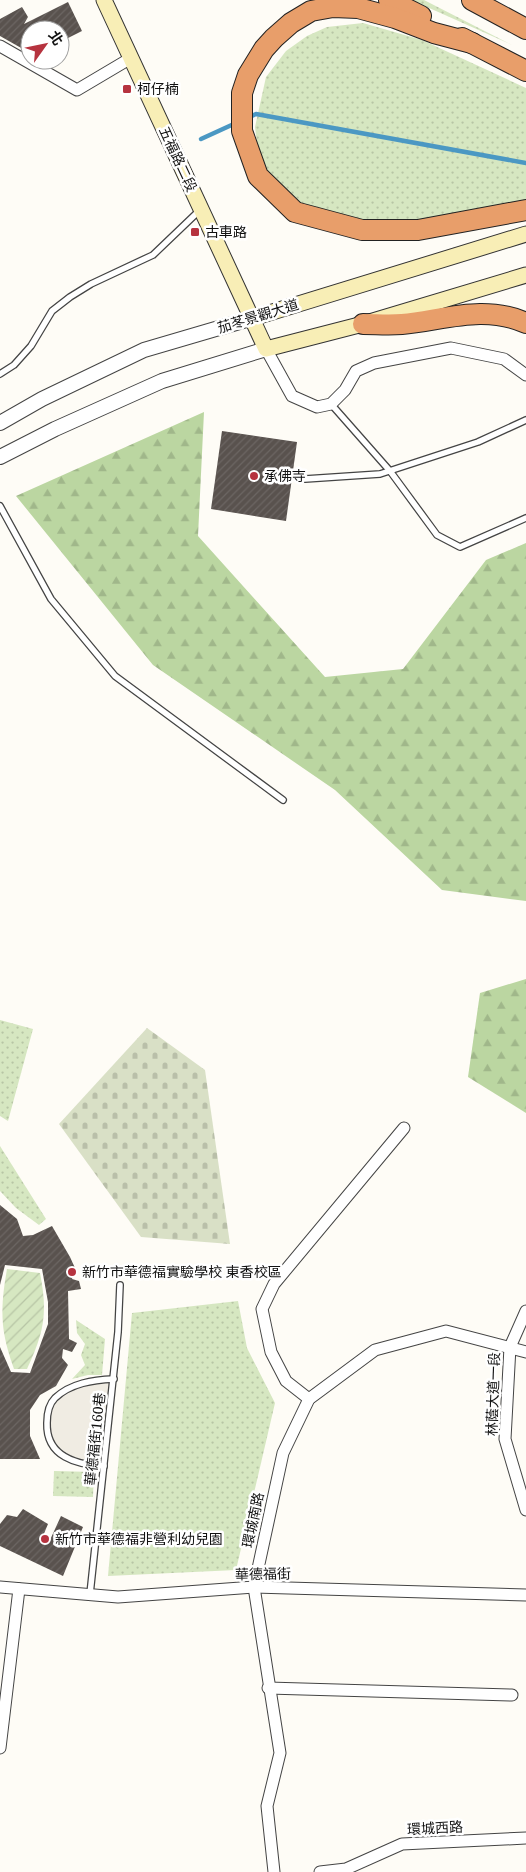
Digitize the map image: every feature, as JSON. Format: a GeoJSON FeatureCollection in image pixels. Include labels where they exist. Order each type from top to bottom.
{"type":"FeatureCollection","features":[{"type":"Feature","properties":{"kind":"highway"},"geometry":{"type":"LineString","coordinates":[[389,0],[526,70]]}},
{"type":"Feature","properties":{"kind":"highway"},"geometry":{"type":"LineString","coordinates":[[472,0],[526,29]]}},
{"type":"Feature","properties":{"kind":"highway"},"geometry":{"type":"LineString","coordinates":[[472,43],[434,33],[395,18],[358,8],[333,7],[311,11],[291,23],[264,49],[248,75],[242,93],[242,132],[258,176],[295,212],[352,228],[362,230],[418,230],[526,210]]}},
{"type":"Feature","properties":{"kind":"highway"},"geometry":{"type":"LineString","coordinates":[[363,324],[402,324],[470,314],[493,314],[526,324]]}},
{"type":"Feature","properties":{"kind":"main road","name":"五福路二段"},"geometry":{"type":"LineString","coordinates":[[104,0],[266,349]]}},
{"type":"Feature","properties":{"kind":"main road","name":"茄苳景觀大道"},"geometry":{"type":"LineString","coordinates":[[253,318],[526,234]]}},
{"type":"Feature","properties":{"kind":"main road"},"geometry":{"type":"LineString","coordinates":[[266,349],[363,324],[526,275]]}},
{"type":"Feature","properties":{"kind":"street"},"geometry":{"type":"LineString","coordinates":[[0,46],[77,90],[131,58]]}},
{"type":"Feature","properties":{"kind":"street","name":"茄苳景觀大道"},"geometry":{"type":"LineString","coordinates":[[0,423],[42,399],[144,350],[253,318]]}},
{"type":"Feature","properties":{"kind":"street"},"geometry":{"type":"LineString","coordinates":[[0,457],[55,429],[162,381],[266,349],[292,396],[316,407],[331,404],[345,390],[356,371],[374,363],[451,348],[504,359],[526,375]]}},
{"type":"Feature","properties":{"kind":"street"},"geometry":{"type":"LineString","coordinates":[[309,1399],[286,1381],[271,1352],[262,1309],[274,1284],[404,1128]]}},
{"type":"Feature","properties":{"kind":"street","name":"林蔭大道一段"},"geometry":{"type":"LineString","coordinates":[[526,1311],[510,1347],[505,1439],[526,1510]]}},
{"type":"Feature","properties":{"kind":"street","name":"環城南路"},"geometry":{"type":"LineString","coordinates":[[274,1872],[267,1806],[280,1753],[268,1688],[254,1587],[283,1453],[309,1399],[375,1350],[446,1331],[526,1352]]}},
{"type":"Feature","properties":{"kind":"street","name":"華德福街"},"geometry":{"type":"LineString","coordinates":[[0,1587],[118,1597],[254,1587],[526,1595]]}},
{"type":"Feature","properties":{"kind":"street"},"geometry":{"type":"LineString","coordinates":[[0,1748],[19,1589]]}},
{"type":"Feature","properties":{"kind":"street"},"geometry":{"type":"LineString","coordinates":[[268,1688],[512,1695]]}},
{"type":"Feature","properties":{"kind":"street","name":"環城西路"},"geometry":{"type":"LineString","coordinates":[[320,1872],[346,1869],[402,1844],[526,1838]]}},
{"type":"Feature","properties":{"kind":"lane"},"geometry":{"type":"LineString","coordinates":[[0,374],[14,365],[30,346],[52,311],[91,284],[154,255],[201,208]]}},
{"type":"Feature","properties":{"kind":"lane"},"geometry":{"type":"LineString","coordinates":[[331,404],[390,471],[437,535],[460,547],[526,518]]}},
{"type":"Feature","properties":{"kind":"lane"},"geometry":{"type":"LineString","coordinates":[[305,479],[380,474],[478,442],[526,420]]}},
{"type":"Feature","properties":{"kind":"lane"},"geometry":{"type":"LineString","coordinates":[[0,506],[51,599],[115,676],[283,800]]}},
{"type":"Feature","properties":{"kind":"lane","name":"華德福街160巷"},"geometry":{"type":"LineString","coordinates":[[90,1594],[114,1378],[120,1285]]}},
{"type":"Feature","properties":{"kind":"lane"},"geometry":{"type":"LineString","coordinates":[[104,1466],[70,1461],[56,1451],[50,1441],[47,1412],[55,1398],[87,1380],[114,1378]]}},
{"type":"Feature","properties":{"kind":"green space"},"geometry":{"type":"Polygon","coordinates":[[[411,0],[424,0],[512,45],[418,3],[411,0]]]}},
{"type":"Feature","properties":{"kind":"green space"},"geometry":{"type":"Polygon","coordinates":[[[363,23],[422,40],[526,88],[526,202],[415,224],[366,221],[301,204],[265,169],[257,144],[255,127],[266,77],[286,51],[307,36],[327,27],[363,23]]]}},
{"type":"Feature","properties":{"kind":"green space"},"geometry":{"type":"Polygon","coordinates":[[[204,412],[198,536],[325,677],[403,669],[486,560],[526,543],[526,901],[442,890],[335,790],[153,665],[16,496],[204,412]]]}},
{"type":"Feature","properties":{"kind":"green space"},"geometry":{"type":"Polygon","coordinates":[[[526,979],[526,1113],[468,1077],[480,993],[526,979]]]}},
{"type":"Feature","properties":{"kind":"green space"},"geometry":{"type":"Polygon","coordinates":[[[0,1020],[33,1029],[8,1121],[0,1116],[0,1020]]]}},
{"type":"Feature","properties":{"kind":"green space"},"geometry":{"type":"Polygon","coordinates":[[[147,1028],[205,1070],[230,1244],[141,1237],[59,1124],[147,1028]]]}},
{"type":"Feature","properties":{"kind":"green space"},"geometry":{"type":"Polygon","coordinates":[[[0,1146],[46,1219],[39,1225],[16,1208],[0,1191],[0,1146]]]}},
{"type":"Feature","properties":{"kind":"green space"},"geometry":{"type":"Polygon","coordinates":[[[7,1269],[40,1273],[44,1300],[43,1322],[41,1333],[27,1369],[14,1369],[6,1343],[2,1308],[7,1269]]]}},
{"type":"Feature","properties":{"kind":"green space"},"geometry":{"type":"Polygon","coordinates":[[[238,1301],[247,1348],[275,1403],[236,1570],[108,1576],[132,1313],[238,1301]]]}},
{"type":"Feature","properties":{"kind":"green space"},"geometry":{"type":"Polygon","coordinates":[[[76,1320],[105,1339],[102,1375],[88,1375],[72,1379],[85,1365],[81,1355],[85,1344],[77,1333],[76,1320]]]}},
{"type":"Feature","properties":{"kind":"green space"},"geometry":{"type":"Polygon","coordinates":[[[54,1471],[94,1472],[93,1497],[53,1496],[54,1471]]]}},
{"type":"Feature","properties":{"kind":"shaded area"},"geometry":{"type":"Polygon","coordinates":[[[114,1379],[104,1466],[70,1461],[50,1441],[47,1412],[55,1398],[87,1381],[114,1379]]]}},
{"type":"Feature","properties":{"kind":"building"},"geometry":{"type":"Polygon","coordinates":[[[68,2],[82,31],[70,37],[70,20],[32,20],[68,2]]]}},
{"type":"Feature","properties":{"kind":"building"},"geometry":{"type":"Polygon","coordinates":[[[22,7],[28,17],[26,20],[20,20],[20,47],[0,36],[0,19],[22,7]]]}},
{"type":"Feature","properties":{"kind":"building","name":"承佛寺"},"geometry":{"type":"Polygon","coordinates":[[[222,431],[297,442],[286,521],[211,509],[222,431]]]}},
{"type":"Feature","properties":{"kind":"building"},"geometry":{"type":"Polygon","coordinates":[[[0,1205],[17,1219],[23,1236],[33,1235],[52,1226],[75,1268],[72,1279],[79,1281],[81,1289],[68,1291],[69,1339],[77,1343],[72,1352],[63,1349],[62,1358],[68,1365],[56,1386],[40,1395],[30,1410],[30,1436],[40,1459],[0,1459],[0,1347],[11,1372],[30,1373],[48,1324],[48,1302],[42,1269],[5,1265],[0,1285],[0,1205]]]}},
{"type":"Feature","properties":{"kind":"building"},"geometry":{"type":"Polygon","coordinates":[[[23,1509],[48,1524],[43,1536],[50,1540],[61,1516],[83,1527],[63,1576],[0,1546],[0,1524],[7,1515],[17,1517],[23,1509]]]}},
{"type":"Feature","properties":{"kind":"waterway"},"geometry":{"type":"LineString","coordinates":[[247,118],[256,114],[526,163]]}},
{"type":"Feature","properties":{"kind":"waterway"},"geometry":{"type":"LineString","coordinates":[[201,139],[236,123]]}},
{"type":"Feature","properties":{"kind":"place","name":"柯仔楠"},"geometry":{"type":"Point","coordinates":[127,89]}},
{"type":"Feature","properties":{"kind":"place","name":"古車路"},"geometry":{"type":"Point","coordinates":[195,232]}},
{"type":"Feature","properties":{"kind":"place","name":"承佛寺"},"geometry":{"type":"Point","coordinates":[254,476]}},
{"type":"Feature","properties":{"kind":"place","name":"新竹市華德福實驗學校 東香校區"},"geometry":{"type":"Point","coordinates":[72,1272]}},
{"type":"Feature","properties":{"kind":"place","name":"新竹市華德福非營利幼兒園"},"geometry":{"type":"Point","coordinates":[45,1539]}}]}
